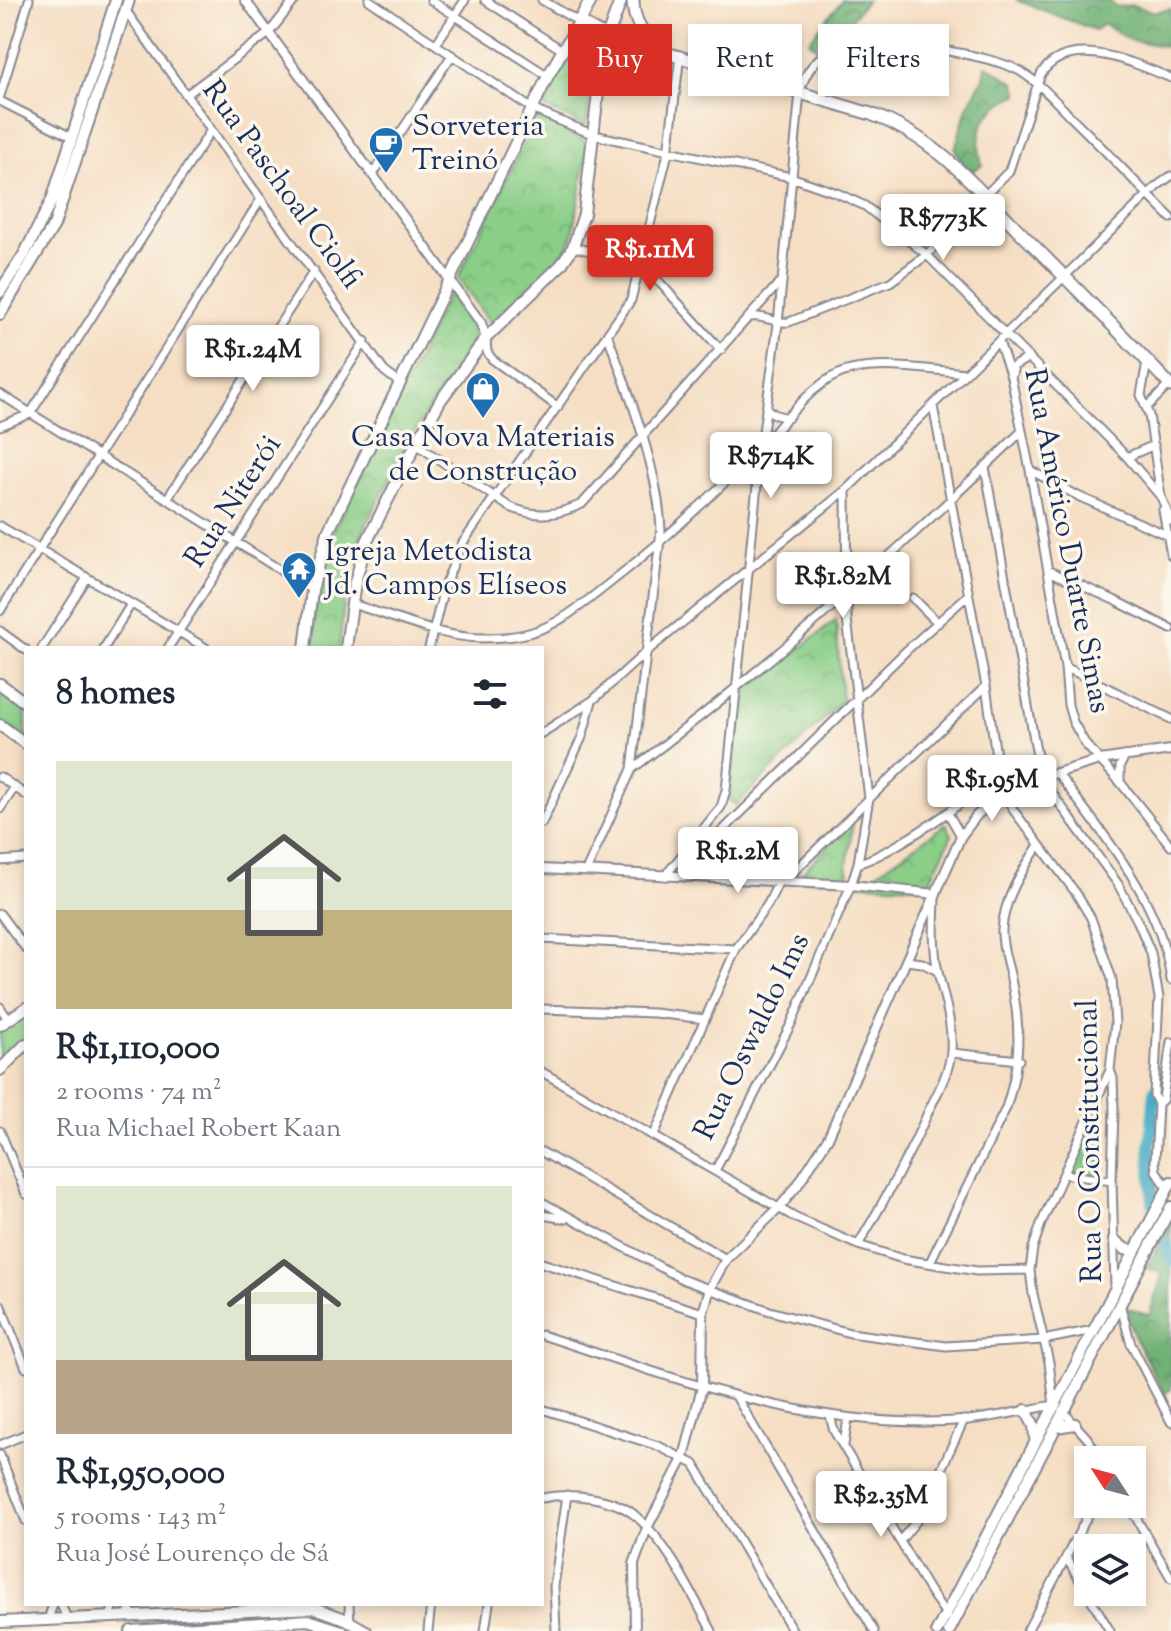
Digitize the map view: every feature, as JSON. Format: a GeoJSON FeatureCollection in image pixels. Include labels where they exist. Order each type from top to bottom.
{"type":"FeatureCollection","features":[{"type":"Feature","properties":{"kind":"main road"},"geometry":{"type":"LineString","coordinates":[[0,292],[43,221],[116,0]]}},
{"type":"Feature","properties":{"kind":"main road"},"geometry":{"type":"LineString","coordinates":[[305,646],[312,590],[328,532],[548,76],[590,0]]}},
{"type":"Feature","properties":{"kind":"main road"},"geometry":{"type":"LineString","coordinates":[[612,24],[621,0]]}},
{"type":"Feature","properties":{"kind":"main road"},"geometry":{"type":"LineString","coordinates":[[633,0],[634,13],[641,29],[653,41],[680,55]]}},
{"type":"Feature","properties":{"kind":"main road"},"geometry":{"type":"LineString","coordinates":[[0,314],[49,238],[63,204],[127,5]]}},
{"type":"Feature","properties":{"kind":"main road"},"geometry":{"type":"LineString","coordinates":[[579,22],[583,24]]}},
{"type":"Feature","properties":{"kind":"main road"},"geometry":{"type":"LineString","coordinates":[[672,53],[688,57]]}},
{"type":"Feature","properties":{"kind":"main road"},"geometry":{"type":"LineString","coordinates":[[802,93],[907,129],[936,149],[1170,385]]}},
{"type":"Feature","properties":{"kind":"main road"},"geometry":{"type":"LineString","coordinates":[[346,646],[360,562],[367,541],[440,401],[486,338],[561,265],[573,247],[584,214],[599,96]]}},
{"type":"Feature","properties":{"kind":"main road"},"geometry":{"type":"LineString","coordinates":[[0,684],[24,702]]}},
{"type":"Feature","properties":{"kind":"main road"},"geometry":{"type":"LineString","coordinates":[[0,725],[24,743]]}},
{"type":"Feature","properties":{"kind":"main road"},"geometry":{"type":"LineString","coordinates":[[4,1022],[24,1009]]}},
{"type":"Feature","properties":{"kind":"main road"},"geometry":{"type":"LineString","coordinates":[[0,1070],[24,1046]]}},
{"type":"Feature","properties":{"kind":"main road"},"geometry":{"type":"LineString","coordinates":[[937,1631],[948,1623],[1056,1427],[1059,1408],[1093,1330],[1169,1185]]}},
{"type":"Feature","properties":{"kind":"main road"},"geometry":{"type":"LineString","coordinates":[[948,1623],[1035,1441],[1059,1408],[1120,1304],[1171,1207]]}},
{"type":"Feature","properties":{"kind":"main road"},"geometry":{"type":"LineString","coordinates":[[1114,1240],[1125,1249],[1134,1251]]}},
{"type":"Feature","properties":{"kind":"main road"},"geometry":{"type":"LineString","coordinates":[[1026,1410],[1034,1426],[1035,1441]]}},
{"type":"Feature","properties":{"kind":"main road"},"geometry":{"type":"LineString","coordinates":[[1056,1427],[1075,1424]]}},
{"type":"Feature","properties":{"kind":"main road"},"geometry":{"type":"LineString","coordinates":[[1,1619],[48,1620],[314,1608],[366,1631]]}},
{"type":"Feature","properties":{"kind":"main road"},"geometry":{"type":"LineString","coordinates":[[131,1631],[287,1626],[308,1620],[342,1631]]}},
{"type":"Feature","properties":{"kind":"street"},"geometry":{"type":"LineString","coordinates":[[29,0],[0,98],[83,142]]}},
{"type":"Feature","properties":{"kind":"street"},"geometry":{"type":"LineString","coordinates":[[245,0],[481,323],[487,352],[492,359],[558,407]]}},
{"type":"Feature","properties":{"kind":"street"},"geometry":{"type":"LineString","coordinates":[[186,95],[269,33],[295,0]]}},
{"type":"Feature","properties":{"kind":"street"},"geometry":{"type":"LineString","coordinates":[[369,0],[534,110],[594,135],[791,177],[865,206],[927,255],[1127,457],[1161,497],[1171,521]]}},
{"type":"Feature","properties":{"kind":"street"},"geometry":{"type":"LineString","coordinates":[[431,0],[548,76]]}},
{"type":"Feature","properties":{"kind":"street"},"geometry":{"type":"LineString","coordinates":[[436,44],[465,0]]}},
{"type":"Feature","properties":{"kind":"street"},"geometry":{"type":"LineString","coordinates":[[485,0],[562,50]]}},
{"type":"Feature","properties":{"kind":"street"},"geometry":{"type":"LineString","coordinates":[[542,0],[579,22]]}},
{"type":"Feature","properties":{"kind":"street"},"geometry":{"type":"LineString","coordinates":[[583,0],[590,0]]}},
{"type":"Feature","properties":{"kind":"street","name":"Rua Paschoal Ciolfi"},"geometry":{"type":"LineString","coordinates":[[127,5],[186,95],[384,371],[401,384]]}},
{"type":"Feature","properties":{"kind":"street"},"geometry":{"type":"LineString","coordinates":[[802,84],[822,57],[836,48],[850,45],[934,50],[990,58],[1015,67],[1038,83],[1171,218]]}},
{"type":"Feature","properties":{"kind":"street"},"geometry":{"type":"LineString","coordinates":[[751,317],[761,315],[778,324],[813,313],[890,282],[927,255],[1009,171],[1041,74],[1050,62],[1093,53],[1130,62],[1171,78]]}},
{"type":"Feature","properties":{"kind":"street"},"geometry":{"type":"LineString","coordinates":[[373,174],[452,55]]}},
{"type":"Feature","properties":{"kind":"street"},"geometry":{"type":"LineString","coordinates":[[430,646],[451,567],[462,544],[631,300],[668,153],[680,55]]}},
{"type":"Feature","properties":{"kind":"street"},"geometry":{"type":"LineString","coordinates":[[665,876],[721,807],[726,790],[761,446],[778,324],[800,96]]}},
{"type":"Feature","properties":{"kind":"street"},"geometry":{"type":"LineString","coordinates":[[0,426],[30,414],[211,130]]}},
{"type":"Feature","properties":{"kind":"street"},"geometry":{"type":"LineString","coordinates":[[544,732],[592,701],[646,652],[846,490],[1171,176]]}},
{"type":"Feature","properties":{"kind":"street"},"geometry":{"type":"LineString","coordinates":[[0,611],[261,199]]}},
{"type":"Feature","properties":{"kind":"street"},"geometry":{"type":"LineString","coordinates":[[573,247],[642,263],[721,350]]}},
{"type":"Feature","properties":{"kind":"street"},"geometry":{"type":"LineString","coordinates":[[167,499],[314,271]]}},
{"type":"Feature","properties":{"kind":"street"},"geometry":{"type":"LineString","coordinates":[[416,444],[495,499],[521,512],[545,515],[569,510],[582,504],[782,281]]}},
{"type":"Feature","properties":{"kind":"street"},"geometry":{"type":"LineString","coordinates":[[586,871],[632,769],[661,522],[638,418],[608,336]]}},
{"type":"Feature","properties":{"kind":"street","name":"Rua Niterói"},"geometry":{"type":"LineString","coordinates":[[169,646],[365,341]]}},
{"type":"Feature","properties":{"kind":"street","name":"Rua Américo Duarte Simas"},"geometry":{"type":"LineString","coordinates":[[999,342],[1011,377],[1030,470],[1073,722],[1086,745],[1171,846]]}},
{"type":"Feature","properties":{"kind":"street"},"geometry":{"type":"LineString","coordinates":[[1011,377],[1014,366],[1029,357]]}},
{"type":"Feature","properties":{"kind":"street"},"geometry":{"type":"LineString","coordinates":[[469,361],[492,359]]}},
{"type":"Feature","properties":{"kind":"street"},"geometry":{"type":"LineString","coordinates":[[1147,362],[1141,390],[1154,445],[1171,555]]}},
{"type":"Feature","properties":{"kind":"street"},"geometry":{"type":"LineString","coordinates":[[352,604],[434,629],[478,638],[530,633],[569,614],[659,545],[823,383],[851,370],[879,368],[966,373]]}},
{"type":"Feature","properties":{"kind":"street"},"geometry":{"type":"LineString","coordinates":[[1147,407],[1170,385]]}},
{"type":"Feature","properties":{"kind":"street"},"geometry":{"type":"LineString","coordinates":[[0,394],[312,590]]}},
{"type":"Feature","properties":{"kind":"street"},"geometry":{"type":"LineString","coordinates":[[933,406],[1004,788]]}},
{"type":"Feature","properties":{"kind":"street"},"geometry":{"type":"LineString","coordinates":[[766,409],[788,418]]}},
{"type":"Feature","properties":{"kind":"street"},"geometry":{"type":"LineString","coordinates":[[632,769],[846,597],[1021,432]]}},
{"type":"Feature","properties":{"kind":"street"},"geometry":{"type":"LineString","coordinates":[[1127,457],[1154,445]]}},
{"type":"Feature","properties":{"kind":"street"},"geometry":{"type":"LineString","coordinates":[[985,467],[1041,778],[1118,884],[1151,953],[1159,998],[1154,1095],[1158,1104],[1155,1162],[1156,1171],[1169,1185]]}},
{"type":"Feature","properties":{"kind":"street"},"geometry":{"type":"LineString","coordinates":[[1030,470],[1080,497],[1169,536]]}},
{"type":"Feature","properties":{"kind":"street"},"geometry":{"type":"LineString","coordinates":[[730,478],[743,477],[758,484]]}},
{"type":"Feature","properties":{"kind":"street","name":"Rua Oswaldo Ims"},"geometry":{"type":"LineString","coordinates":[[715,1171],[791,1024],[858,863],[869,798],[846,597],[846,490]]}},
{"type":"Feature","properties":{"kind":"street"},"geometry":{"type":"LineString","coordinates":[[0,526],[202,646]]}},
{"type":"Feature","properties":{"kind":"street"},"geometry":{"type":"LineString","coordinates":[[1049,571],[1171,629]]}},
{"type":"Feature","properties":{"kind":"street"},"geometry":{"type":"LineString","coordinates":[[43,646],[87,578]]}},
{"type":"Feature","properties":{"kind":"street"},"geometry":{"type":"LineString","coordinates":[[690,876],[693,863],[714,839],[967,596]]}},
{"type":"Feature","properties":{"kind":"street"},"geometry":{"type":"LineString","coordinates":[[913,598],[938,623]]}},
{"type":"Feature","properties":{"kind":"street"},"geometry":{"type":"LineString","coordinates":[[105,646],[131,604]]}},
{"type":"Feature","properties":{"kind":"street"},"geometry":{"type":"LineString","coordinates":[[0,631],[24,649]]}},
{"type":"Feature","properties":{"kind":"street"},"geometry":{"type":"LineString","coordinates":[[1065,667],[1171,719]]}},
{"type":"Feature","properties":{"kind":"street"},"geometry":{"type":"LineString","coordinates":[[654,1135],[736,949],[768,904],[778,883],[788,877],[986,686]]}},
{"type":"Feature","properties":{"kind":"street"},"geometry":{"type":"LineString","coordinates":[[544,819],[582,737],[592,701]]}},
{"type":"Feature","properties":{"kind":"street"},"geometry":{"type":"LineString","coordinates":[[858,863],[874,858],[990,785],[1004,788],[1100,760],[1171,750]]}},
{"type":"Feature","properties":{"kind":"street"},"geometry":{"type":"LineString","coordinates":[[1120,782],[1120,766],[1125,756]]}},
{"type":"Feature","properties":{"kind":"street"},"geometry":{"type":"LineString","coordinates":[[1058,774],[1111,845],[1142,895],[1158,927],[1171,980]]}},
{"type":"Feature","properties":{"kind":"street"},"geometry":{"type":"LineString","coordinates":[[0,777],[24,794]]}},
{"type":"Feature","properties":{"kind":"street"},"geometry":{"type":"LineString","coordinates":[[0,809],[15,787]]}},
{"type":"Feature","properties":{"kind":"street"},"geometry":{"type":"LineString","coordinates":[[635,1631],[634,1564],[647,1528],[684,1457],[702,1387],[703,1313],[710,1288],[726,1259],[779,1208],[828,1138],[961,836],[972,820],[1004,788]]}},
{"type":"Feature","properties":{"kind":"street","name":"Rua O Constitucional"},"geometry":{"type":"LineString","coordinates":[[1004,788],[1039,845],[1087,910],[1106,955],[1115,994],[1110,1070],[1114,1109],[1112,1181],[1115,1287],[1131,1344],[1171,1422]]}},
{"type":"Feature","properties":{"kind":"street"},"geometry":{"type":"LineString","coordinates":[[721,807],[737,818]]}},
{"type":"Feature","properties":{"kind":"street"},"geometry":{"type":"LineString","coordinates":[[948,813],[961,836]]}},
{"type":"Feature","properties":{"kind":"street"},"geometry":{"type":"LineString","coordinates":[[930,1262],[1006,1108],[1019,1060],[1019,1036],[1002,932],[1005,912],[1016,881],[1039,845]]}},
{"type":"Feature","properties":{"kind":"street"},"geometry":{"type":"LineString","coordinates":[[0,861],[24,859]]}},
{"type":"Feature","properties":{"kind":"street"},"geometry":{"type":"LineString","coordinates":[[544,869],[851,885],[936,894]]}},
{"type":"Feature","properties":{"kind":"street"},"geometry":{"type":"LineString","coordinates":[[858,1245],[913,1146],[952,1053],[948,1008],[935,946],[936,894]]}},
{"type":"Feature","properties":{"kind":"street"},"geometry":{"type":"LineString","coordinates":[[0,914],[24,946]]}},
{"type":"Feature","properties":{"kind":"street"},"geometry":{"type":"LineString","coordinates":[[544,939],[736,949]]}},
{"type":"Feature","properties":{"kind":"street"},"geometry":{"type":"LineString","coordinates":[[906,961],[922,963],[938,971]]}},
{"type":"Feature","properties":{"kind":"street"},"geometry":{"type":"LineString","coordinates":[[0,1007],[4,1022]]}},
{"type":"Feature","properties":{"kind":"street"},"geometry":{"type":"LineString","coordinates":[[544,1009],[654,1013],[705,1019]]}},
{"type":"Feature","properties":{"kind":"street"},"geometry":{"type":"LineString","coordinates":[[1158,1104],[1163,1099],[1171,1042]]}},
{"type":"Feature","properties":{"kind":"street"},"geometry":{"type":"LineString","coordinates":[[952,1053],[1019,1060]]}},
{"type":"Feature","properties":{"kind":"street"},"geometry":{"type":"LineString","coordinates":[[1091,1446],[1059,1408],[1030,1270],[1041,1224],[1110,1070]]}},
{"type":"Feature","properties":{"kind":"street"},"geometry":{"type":"LineString","coordinates":[[544,1073],[796,1218],[858,1245],[903,1259],[977,1271],[1030,1270]]}},
{"type":"Feature","properties":{"kind":"street"},"geometry":{"type":"LineString","coordinates":[[0,1131],[24,1189]]}},
{"type":"Feature","properties":{"kind":"street"},"geometry":{"type":"LineString","coordinates":[[544,1153],[726,1259]]}},
{"type":"Feature","properties":{"kind":"street"},"geometry":{"type":"LineString","coordinates":[[1064,1174],[1112,1181]]}},
{"type":"Feature","properties":{"kind":"street"},"geometry":{"type":"LineString","coordinates":[[544,1203],[676,1277],[810,1323],[895,1341],[946,1346],[1043,1340],[1093,1330]]}},
{"type":"Feature","properties":{"kind":"street"},"geometry":{"type":"LineString","coordinates":[[544,1215],[572,1220]]}},
{"type":"Feature","properties":{"kind":"street"},"geometry":{"type":"LineString","coordinates":[[544,1264],[703,1313]]}},
{"type":"Feature","properties":{"kind":"street"},"geometry":{"type":"LineString","coordinates":[[0,1304],[24,1363]]}},
{"type":"Feature","properties":{"kind":"street"},"geometry":{"type":"LineString","coordinates":[[544,1336],[737,1398],[830,1416],[964,1420],[1059,1408]]}},
{"type":"Feature","properties":{"kind":"street"},"geometry":{"type":"LineString","coordinates":[[737,1398],[874,1631]]}},
{"type":"Feature","properties":{"kind":"street"},"geometry":{"type":"LineString","coordinates":[[544,1410],[658,1446],[694,1464],[793,1631]]}},
{"type":"Feature","properties":{"kind":"street"},"geometry":{"type":"LineString","coordinates":[[830,1416],[834,1431],[948,1623]]}},
{"type":"Feature","properties":{"kind":"street"},"geometry":{"type":"LineString","coordinates":[[844,1445],[848,1418]]}},
{"type":"Feature","properties":{"kind":"street"},"geometry":{"type":"LineString","coordinates":[[900,1541],[918,1519],[964,1420]]}},
{"type":"Feature","properties":{"kind":"street"},"geometry":{"type":"LineString","coordinates":[[0,1445],[24,1435]]}},
{"type":"Feature","properties":{"kind":"street"},"geometry":{"type":"LineString","coordinates":[[0,1455],[24,1516]]}},
{"type":"Feature","properties":{"kind":"street"},"geometry":{"type":"LineString","coordinates":[[556,1631],[554,1586],[567,1495]]}},
{"type":"Feature","properties":{"kind":"street"},"geometry":{"type":"LineString","coordinates":[[544,1498],[567,1495],[590,1498],[637,1516],[658,1540],[712,1631]]}},
{"type":"Feature","properties":{"kind":"street"},"geometry":{"type":"LineString","coordinates":[[1028,1630],[1087,1518]]}},
{"type":"Feature","properties":{"kind":"street"},"geometry":{"type":"LineString","coordinates":[[1136,1518],[1171,1578]]}},
{"type":"Feature","properties":{"kind":"street"},"geometry":{"type":"LineString","coordinates":[[1066,1557],[1110,1631]]}},
{"type":"Feature","properties":{"kind":"street"},"geometry":{"type":"LineString","coordinates":[[48,1620],[52,1606]]}},
{"type":"Feature","properties":{"kind":"street"},"geometry":{"type":"LineString","coordinates":[[62,1606],[67,1619]]}},
{"type":"Feature","properties":{"kind":"street"},"geometry":{"type":"LineString","coordinates":[[110,1617],[113,1606]]}},
{"type":"Feature","properties":{"kind":"street"},"geometry":{"type":"LineString","coordinates":[[127,1606],[134,1616]]}},
{"type":"Feature","properties":{"kind":"street"},"geometry":{"type":"LineString","coordinates":[[314,1608],[320,1606]]}},
{"type":"Feature","properties":{"kind":"street"},"geometry":{"type":"LineString","coordinates":[[349,1606],[350,1622]]}},
{"type":"Feature","properties":{"kind":"street"},"geometry":{"type":"LineString","coordinates":[[428,1631],[431,1606]]}},
{"type":"Feature","properties":{"kind":"street"},"geometry":{"type":"LineString","coordinates":[[485,1631],[489,1606]]}},
{"type":"Feature","properties":{"kind":"green space"},"geometry":{"type":"Polygon","coordinates":[[[842,0],[867,0],[847,24],[823,24],[842,0]]]}},
{"type":"Feature","properties":{"kind":"green space"},"geometry":{"type":"Polygon","coordinates":[[[1016,0],[1108,0],[1117,7],[1132,5],[1155,12],[1171,9],[1171,47],[1130,40],[1103,24],[1095,30],[1016,0]]]}},
{"type":"Feature","properties":{"kind":"green space"},"geometry":{"type":"Polygon","coordinates":[[[818,30],[818,49],[809,41],[818,30]]]}},
{"type":"Feature","properties":{"kind":"green space"},"geometry":{"type":"Polygon","coordinates":[[[568,52],[568,96],[590,96],[586,126],[545,108],[568,52]]]}},
{"type":"Feature","properties":{"kind":"green space"},"geometry":{"type":"Polygon","coordinates":[[[986,65],[1015,83],[1019,94],[998,106],[984,121],[979,140],[982,165],[973,171],[962,163],[955,149],[967,107],[984,77],[986,65]]]}},
{"type":"Feature","properties":{"kind":"green space"},"geometry":{"type":"Polygon","coordinates":[[[537,116],[588,143],[573,235],[555,265],[490,323],[458,278],[537,116]]]}},
{"type":"Feature","properties":{"kind":"green space"},"geometry":{"type":"Polygon","coordinates":[[[449,292],[473,331],[473,340],[408,442],[360,537],[347,578],[339,646],[312,646],[316,595],[330,537],[374,452],[449,292]]]}},
{"type":"Feature","properties":{"kind":"green space"},"geometry":{"type":"Polygon","coordinates":[[[836,620],[842,701],[736,805],[728,799],[746,692],[836,620]]]}},
{"type":"Feature","properties":{"kind":"green space"},"geometry":{"type":"Polygon","coordinates":[[[0,693],[24,711],[24,740],[0,722],[0,693]]]}},
{"type":"Feature","properties":{"kind":"green space"},"geometry":{"type":"Polygon","coordinates":[[[853,822],[846,879],[794,880],[853,822]]]}},
{"type":"Feature","properties":{"kind":"green space"},"geometry":{"type":"Polygon","coordinates":[[[946,824],[952,835],[927,886],[860,884],[863,877],[874,875],[946,824]]]}},
{"type":"Feature","properties":{"kind":"green space"},"geometry":{"type":"Polygon","coordinates":[[[24,1015],[24,1043],[0,1065],[0,1031],[24,1015]]]}},
{"type":"Feature","properties":{"kind":"green space"},"geometry":{"type":"Polygon","coordinates":[[[1104,1096],[1101,1176],[1071,1173],[1104,1096]]]}},
{"type":"Feature","properties":{"kind":"green space"},"geometry":{"type":"Polygon","coordinates":[[[1171,1218],[1171,1389],[1164,1394],[1134,1336],[1126,1313],[1128,1308],[1147,1315],[1150,1313],[1162,1274],[1147,1268],[1171,1218]]]}},
{"type":"Feature","properties":{"kind":"waterway"},"geometry":{"type":"LineString","coordinates":[[1153,1203],[1150,1148],[1155,1090]]}},
{"type":"Feature","properties":{"kind":"waterway"},"geometry":{"type":"LineString","coordinates":[[1167,1242],[1171,1262]]}},
{"type":"Feature","properties":{"kind":"place","name":"Sorveteria Treinó"},"geometry":{"type":"Point","coordinates":[386,175]}},
{"type":"Feature","properties":{"kind":"place","name":"Casa Nova Materiais de Construção"},"geometry":{"type":"Point","coordinates":[483,420]}},
{"type":"Feature","properties":{"kind":"place","name":"Igreja Metodista Jd. Campos Elíseos"},"geometry":{"type":"Point","coordinates":[299,600]}}]}
